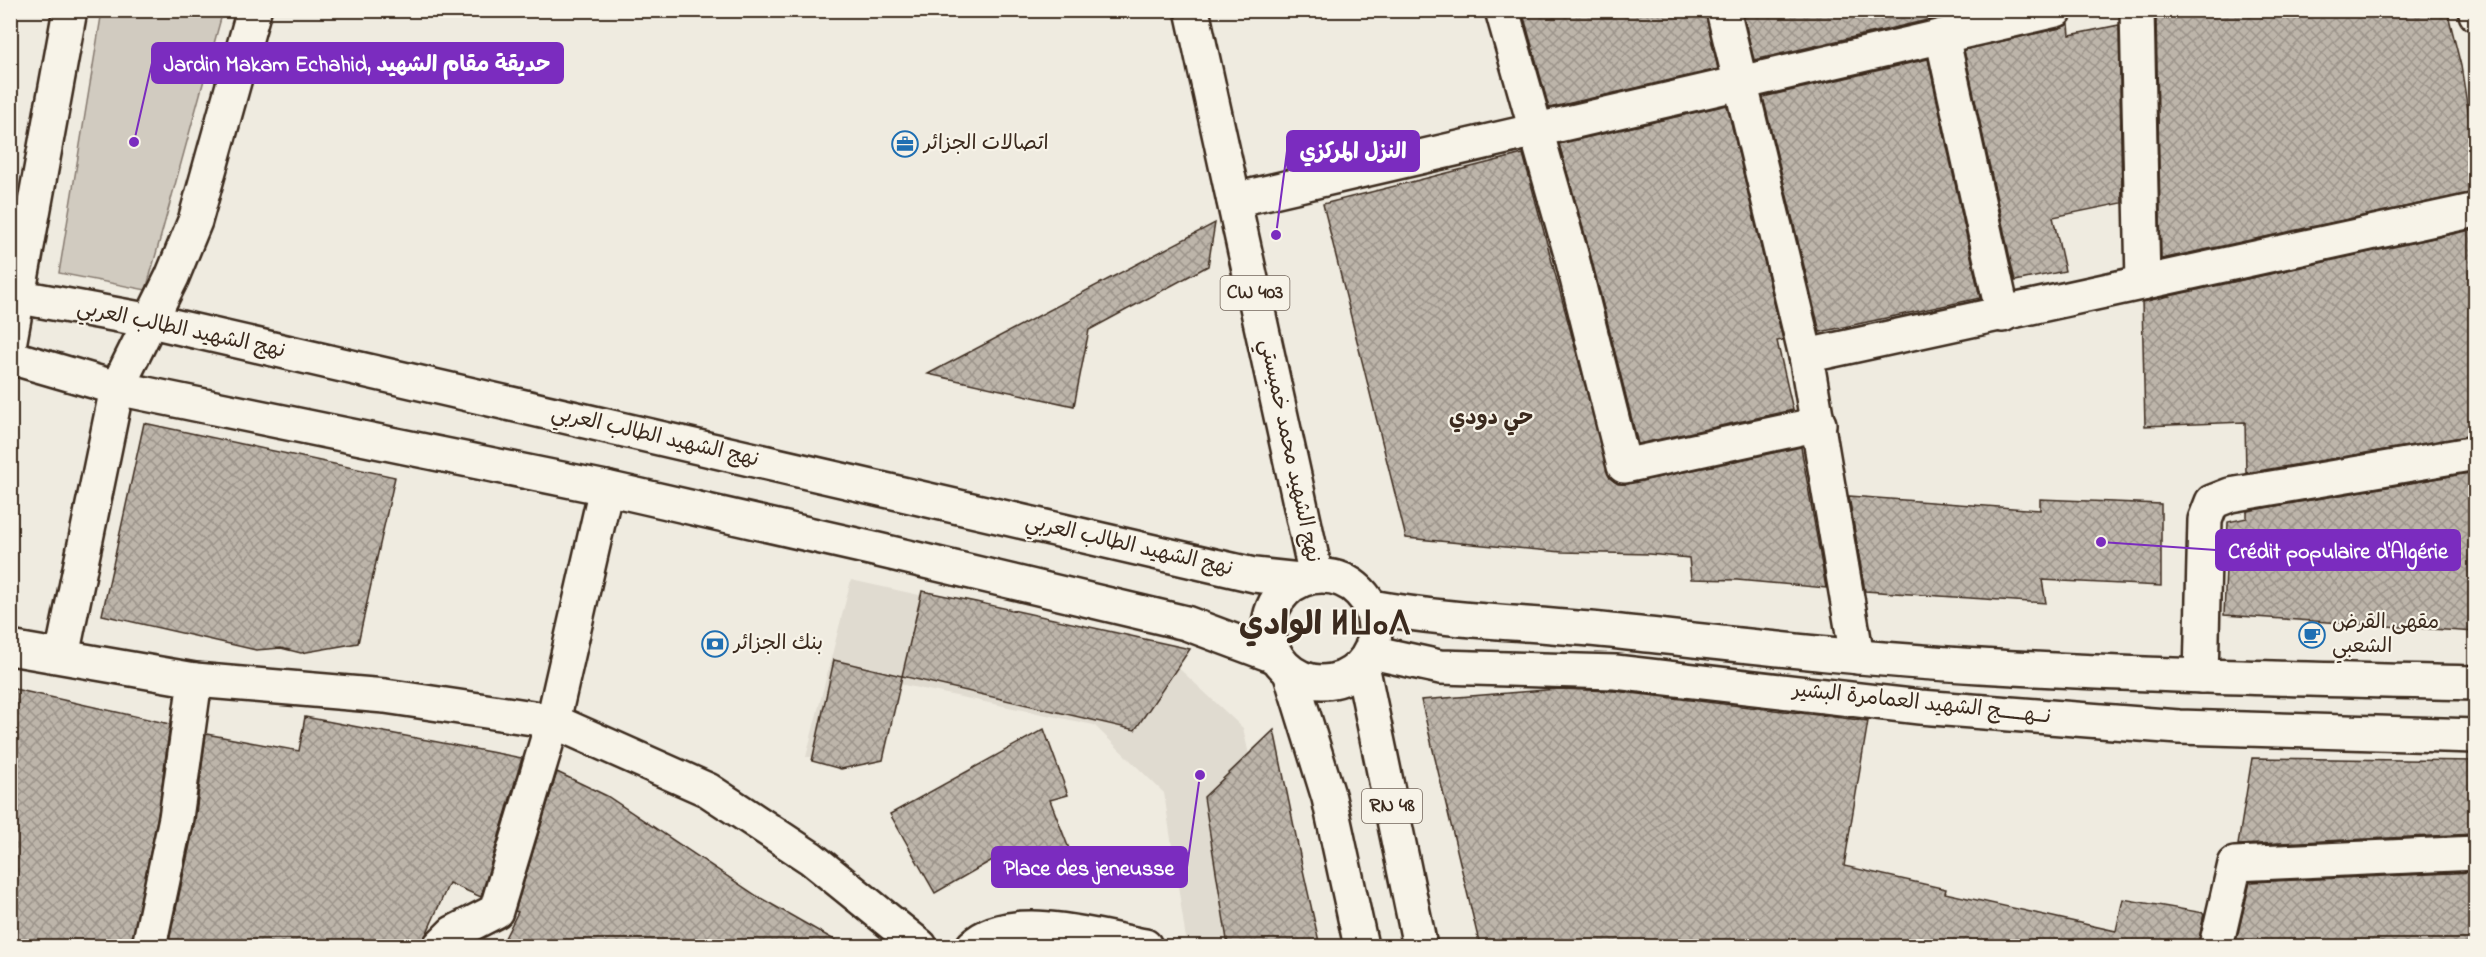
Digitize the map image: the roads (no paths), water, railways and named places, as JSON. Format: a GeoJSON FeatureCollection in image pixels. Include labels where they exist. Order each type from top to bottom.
{"type":"FeatureCollection","features":[{"type":"Feature","properties":{"kind":"street"},"geometry":{"type":"LineString","coordinates":[[10,340],[15,296],[70,10]]}},
{"type":"Feature","properties":{"kind":"street"},"geometry":{"type":"LineString","coordinates":[[62,656],[117,388],[151,321],[195,221],[254,10]]}},
{"type":"Feature","properties":{"kind":"street","name":"نهج الشهيد محمد خميستي"},"geometry":{"type":"LineString","coordinates":[[1192,10],[1234,200],[1308,578]]}},
{"type":"Feature","properties":{"kind":"street"},"geometry":{"type":"LineString","coordinates":[[1502,10],[1571,254],[1624,466],[1819,424]]}},
{"type":"Feature","properties":{"kind":"street"},"geometry":{"type":"LineString","coordinates":[[1723,10],[1806,356],[1857,657]]}},
{"type":"Feature","properties":{"kind":"street"},"geometry":{"type":"LineString","coordinates":[[1234,200],[2056,10]]}},
{"type":"Feature","properties":{"kind":"street"},"geometry":{"type":"LineString","coordinates":[[2137,10],[2143,283]]}},
{"type":"Feature","properties":{"kind":"street"},"geometry":{"type":"LineString","coordinates":[[1942,36],[2002,315]]}},
{"type":"Feature","properties":{"kind":"street"},"geometry":{"type":"LineString","coordinates":[[1806,356],[2475,210]]}},
{"type":"Feature","properties":{"kind":"street","name":"نهج الشهيد الطالب العربي"},"geometry":{"type":"LineString","coordinates":[[15,296],[151,321],[1242,572],[1308,578]]}},
{"type":"Feature","properties":{"kind":"street"},"geometry":{"type":"LineString","coordinates":[[10,357],[117,388],[606,488],[1186,623],[1283,665],[1307,681],[1327,683],[1346,677],[1366,659],[1375,630],[1371,607],[1361,593],[1348,583],[1333,577],[1308,578],[1285,591],[1274,605],[1270,632],[1283,665]]}},
{"type":"Feature","properties":{"kind":"street"},"geometry":{"type":"LineString","coordinates":[[2200,676],[2205,520],[2212,502],[2230,495],[2475,453]]}},
{"type":"Feature","properties":{"kind":"street"},"geometry":{"type":"LineString","coordinates":[[440,946],[453,933],[495,911],[553,720],[606,488]]}},
{"type":"Feature","properties":{"kind":"street","name":"نــهـــــج الشهيد العمامرة البشير"},"geometry":{"type":"LineString","coordinates":[[1371,607],[1431,618],[1563,626],[1857,657],[1979,666],[2200,676],[2475,683]]}},
{"type":"Feature","properties":{"kind":"street"},"geometry":{"type":"LineString","coordinates":[[10,648],[195,680],[308,687],[553,720],[708,790],[812,858],[920,946]]}},
{"type":"Feature","properties":{"kind":"street","name":"نــهـــــج الشهيد العمامرة البشير"},"geometry":{"type":"LineString","coordinates":[[1366,659],[1440,667],[1615,672],[1920,707],[2179,727],[2475,736]]}},
{"type":"Feature","properties":{"kind":"street","name":"RN 48"},"geometry":{"type":"LineString","coordinates":[[1366,659],[1420,946]]}},
{"type":"Feature","properties":{"kind":"street","name":"RN 48"},"geometry":{"type":"LineString","coordinates":[[1283,665],[1329,798],[1361,946]]}},
{"type":"Feature","properties":{"kind":"street"},"geometry":{"type":"LineString","coordinates":[[149,946],[176,818],[195,680]]}},
{"type":"Feature","properties":{"kind":"street"},"geometry":{"type":"LineString","coordinates":[[2217,946],[2235,864],[2475,853]]}},
{"type":"Feature","properties":{"kind":"street"},"geometry":{"type":"LineString","coordinates":[[973,946],[998,931],[1044,928],[1145,946]]}},
{"type":"Feature","properties":{"kind":"place","name":"Jardin Makam Echahid, حديقة مقام الشهيد"},"geometry":{"type":"Point","coordinates":[134,142]}},
{"type":"Feature","properties":{"kind":"place","name":"اتصالات الجزائر"},"geometry":{"type":"Point","coordinates":[905,144]}},
{"type":"Feature","properties":{"kind":"place","name":"النزل المركزي"},"geometry":{"type":"Point","coordinates":[1276,235]}},
{"type":"Feature","properties":{"kind":"place","name":"Crédit populaire d'Algérie"},"geometry":{"type":"Point","coordinates":[2101,542]}},
{"type":"Feature","properties":{"kind":"place","name":"مقهى القرض الشعبي"},"geometry":{"type":"Point","coordinates":[2312,635]}},
{"type":"Feature","properties":{"kind":"place","name":"بنك الجزائر"},"geometry":{"type":"Point","coordinates":[715,644]}},
{"type":"Feature","properties":{"kind":"place","name":"Place des jeneusse"},"geometry":{"type":"Point","coordinates":[1200,775]}},
{"type":"Feature","properties":{"kind":"district","name":"حي دودي"},"geometry":{"type":"Point","coordinates":[1491,419]}},
{"type":"Feature","properties":{"kind":"district","name":"الوادي ⵍⵡⴰⴷ"},"geometry":{"type":"Point","coordinates":[1325,626]}}]}
